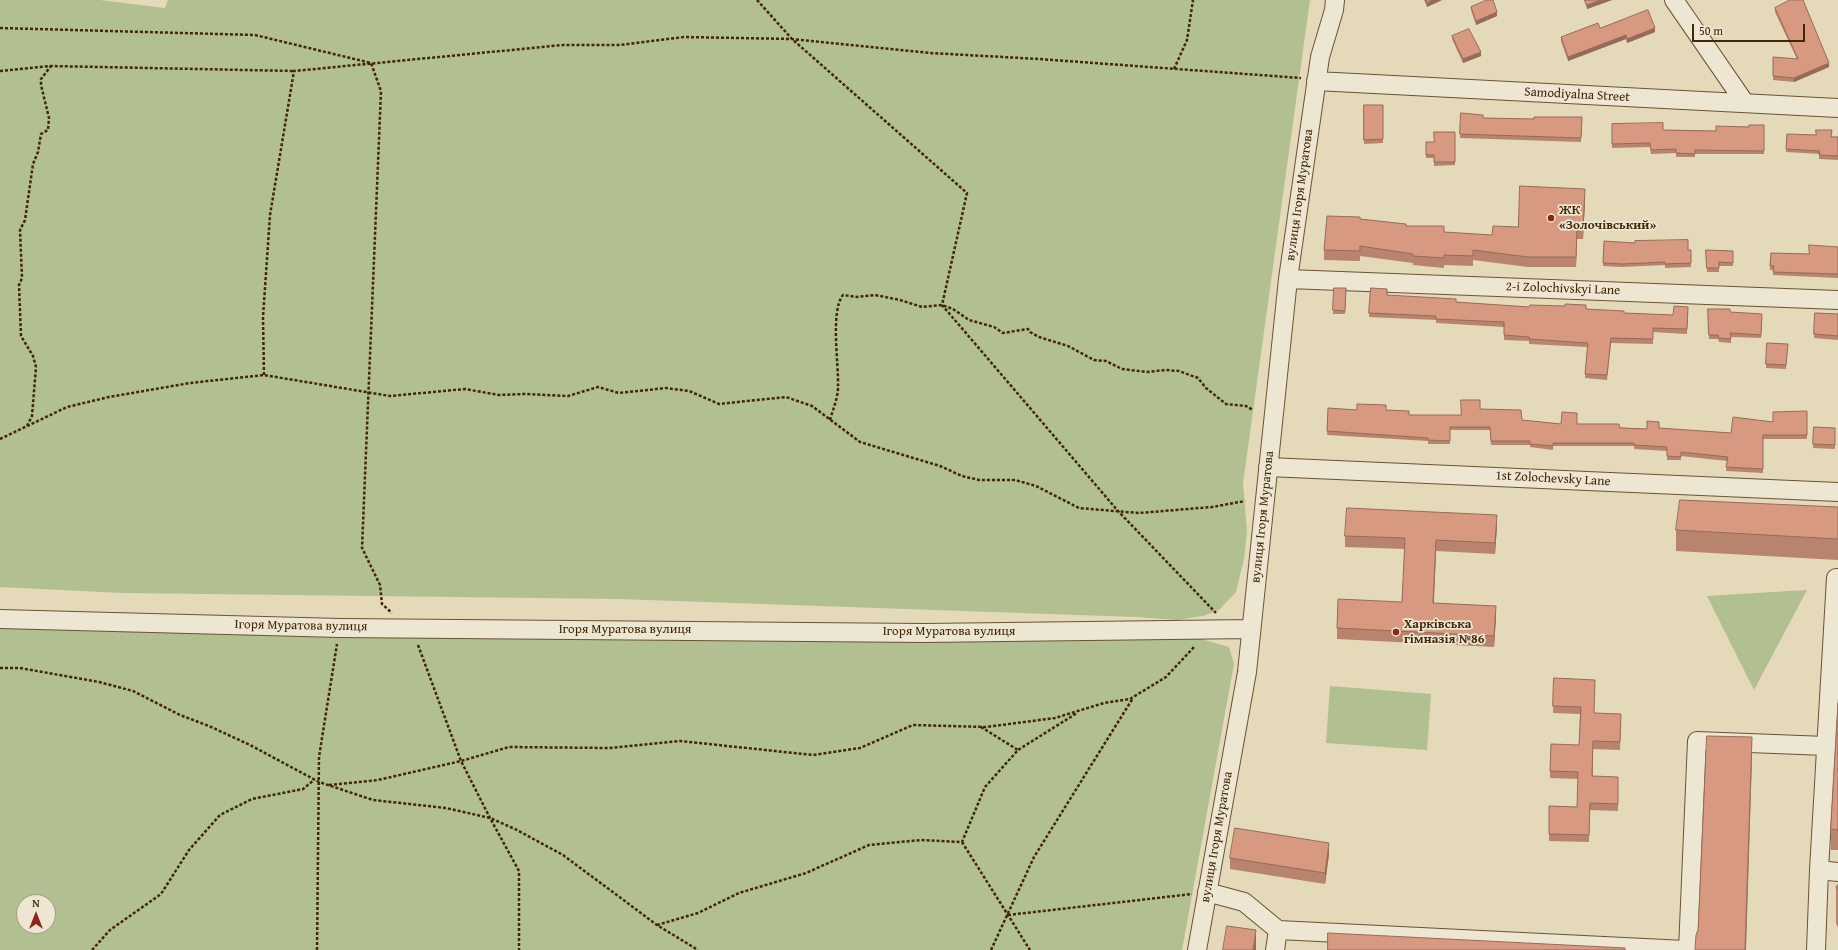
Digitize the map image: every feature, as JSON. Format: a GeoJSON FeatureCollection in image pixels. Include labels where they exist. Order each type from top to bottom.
{"type":"FeatureCollection","features":[{"type":"Feature","properties":{"kind":"street","name":"вулиця Ігоря Муратова"},"geometry":{"type":"LineString","coordinates":[[1197,950],[1247,672],[1288,279],[1320,57],[1334,10],[1335,0]]}},
{"type":"Feature","properties":{"kind":"street"},"geometry":{"type":"LineString","coordinates":[[1674,0],[1745,103]]}},
{"type":"Feature","properties":{"kind":"street","name":"Samodiyalna Street"},"geometry":{"type":"LineString","coordinates":[[1316,81],[1838,108]]}},
{"type":"Feature","properties":{"kind":"street","name":"2-i Zolochivskyi Lane"},"geometry":{"type":"LineString","coordinates":[[1288,279],[1838,300]]}},
{"type":"Feature","properties":{"kind":"street","name":"1st Zolochevsky Lane"},"geometry":{"type":"LineString","coordinates":[[1268,467],[1838,492]]}},
{"type":"Feature","properties":{"kind":"street"},"geometry":{"type":"LineString","coordinates":[[1816,950],[1819,870],[1836,578]]}},
{"type":"Feature","properties":{"kind":"street","name":"Ігоря Муратова вулиця"},"geometry":{"type":"LineString","coordinates":[[0,619],[340,628],[924,633],[1251,629]]}},
{"type":"Feature","properties":{"kind":"street"},"geometry":{"type":"LineString","coordinates":[[1207,892],[1244,902],[1278,930],[1687,950],[1697,741],[1826,746]]}},
{"type":"Feature","properties":{"kind":"street"},"geometry":{"type":"LineString","coordinates":[[1819,870],[1838,872]]}},
{"type":"Feature","properties":{"kind":"street"},"geometry":{"type":"LineString","coordinates":[[1275,950],[1278,930]]}},
{"type":"Feature","properties":{"kind":"path"},"geometry":{"type":"LineString","coordinates":[[757,0],[792,39],[967,193],[942,305]]}},
{"type":"Feature","properties":{"kind":"path"},"geometry":{"type":"LineString","coordinates":[[1174,69],[1187,40],[1193,0]]}},
{"type":"Feature","properties":{"kind":"path"},"geometry":{"type":"LineString","coordinates":[[0,28],[255,35],[371,63]]}},
{"type":"Feature","properties":{"kind":"path"},"geometry":{"type":"LineString","coordinates":[[0,71],[51,66],[294,71],[563,45],[620,45],[684,37],[792,39],[930,53],[1039,59],[1300,78],[1316,81]]}},
{"type":"Feature","properties":{"kind":"path"},"geometry":{"type":"LineString","coordinates":[[371,63],[381,91],[362,548],[380,585],[382,604]]}},
{"type":"Feature","properties":{"kind":"path"},"geometry":{"type":"LineString","coordinates":[[27,426],[32,416],[36,367],[33,356],[21,336],[19,285],[22,278],[20,230],[25,220],[33,164],[38,152],[41,134],[48,130],[49,118],[41,85],[41,79],[51,66]]}},
{"type":"Feature","properties":{"kind":"path"},"geometry":{"type":"LineString","coordinates":[[264,375],[263,317],[270,215],[294,71]]}},
{"type":"Feature","properties":{"kind":"path"},"geometry":{"type":"LineString","coordinates":[[830,420],[831,413],[838,396],[837,319],[838,304],[843,295],[857,297],[875,295],[900,300],[922,307],[942,305],[953,309],[969,320],[994,327],[1003,333],[1028,329],[1035,335],[1068,346],[1094,360],[1106,361],[1122,369],[1147,372],[1165,370],[1179,371],[1198,378],[1202,384],[1226,404],[1246,406],[1253,410]]}},
{"type":"Feature","properties":{"kind":"path"},"geometry":{"type":"LineString","coordinates":[[942,305],[1118,511],[1231,629]]}},
{"type":"Feature","properties":{"kind":"path"},"geometry":{"type":"LineString","coordinates":[[0,439],[67,408],[109,397],[190,383],[264,375],[390,396],[465,389],[499,395],[525,394],[568,396],[598,387],[619,393],[666,388],[689,391],[719,404],[786,397],[812,406],[860,442],[940,466],[962,476],[979,480],[1015,480],[1036,486],[1078,508],[1139,513],[1212,507],[1245,501]]}},
{"type":"Feature","properties":{"kind":"path"},"geometry":{"type":"LineString","coordinates":[[317,950],[319,757],[340,628]]}},
{"type":"Feature","properties":{"kind":"path"},"geometry":{"type":"LineString","coordinates":[[412,628],[461,761],[519,871],[519,950]]}},
{"type":"Feature","properties":{"kind":"path"},"geometry":{"type":"LineString","coordinates":[[329,785],[378,780],[461,761],[509,747],[609,748],[680,741],[813,755],[860,748],[913,725],[981,726],[1055,718],[1104,703],[1134,697],[1166,677],[1213,629]]}},
{"type":"Feature","properties":{"kind":"path"},"geometry":{"type":"LineString","coordinates":[[0,668],[20,668],[99,682],[134,691],[180,715],[250,744],[319,782],[373,800],[446,808],[490,818],[515,829],[563,856],[657,925],[698,950]]}},
{"type":"Feature","properties":{"kind":"path"},"geometry":{"type":"LineString","coordinates":[[991,950],[1034,857],[1134,697]]}},
{"type":"Feature","properties":{"kind":"path"},"geometry":{"type":"LineString","coordinates":[[962,842],[985,787],[1018,750],[1080,711]]}},
{"type":"Feature","properties":{"kind":"path"},"geometry":{"type":"LineString","coordinates":[[981,726],[1018,750]]}},
{"type":"Feature","properties":{"kind":"path"},"geometry":{"type":"LineString","coordinates":[[92,950],[110,930],[161,894],[189,850],[220,815],[252,799],[303,789],[314,780]]}},
{"type":"Feature","properties":{"kind":"path"},"geometry":{"type":"LineString","coordinates":[[657,925],[698,913],[739,893],[806,873],[869,845],[921,840],[962,842]]}},
{"type":"Feature","properties":{"kind":"path"},"geometry":{"type":"LineString","coordinates":[[962,842],[1030,950]]}},
{"type":"Feature","properties":{"kind":"path"},"geometry":{"type":"LineString","coordinates":[[1008,915],[1207,892]]}},
{"type":"Feature","properties":{"kind":"green space"},"geometry":{"type":"Polygon","coordinates":[[[0,0],[100,0],[165,8],[168,0],[1310,0],[1243,483],[1247,531],[1244,559],[1236,592],[1219,610],[1203,616],[1177,620],[1136,617],[619,599],[123,593],[0,587],[0,0]]]}},
{"type":"Feature","properties":{"kind":"green space"},"geometry":{"type":"Polygon","coordinates":[[[1807,590],[1754,690],[1707,596],[1807,590]]]}},
{"type":"Feature","properties":{"kind":"green space"},"geometry":{"type":"Polygon","coordinates":[[[0,623],[1201,639],[1229,647],[1234,664],[1182,950],[0,950],[0,623]]]}},
{"type":"Feature","properties":{"kind":"green space"},"geometry":{"type":"Polygon","coordinates":[[[1330,686],[1431,694],[1427,750],[1326,743],[1330,686]]]}},
{"type":"Feature","properties":{"kind":"building"},"geometry":{"type":"Polygon","coordinates":[[[1426,0],[1433,0],[1427,3],[1426,0]]]}},
{"type":"Feature","properties":{"kind":"building"},"geometry":{"type":"Polygon","coordinates":[[[1487,0],[1493,0],[1497,12],[1476,21],[1471,7],[1487,0]]]}},
{"type":"Feature","properties":{"kind":"building"},"geometry":{"type":"Polygon","coordinates":[[[1585,0],[1601,0],[1587,5],[1585,0]]]}},
{"type":"Feature","properties":{"kind":"building"},"geometry":{"type":"Polygon","coordinates":[[[1790,0],[1803,0],[1829,63],[1794,78],[1773,76],[1773,57],[1798,59],[1775,8],[1790,0]]]}},
{"type":"Feature","properties":{"kind":"building"},"geometry":{"type":"Polygon","coordinates":[[[1648,10],[1655,28],[1627,39],[1626,35],[1568,57],[1561,37],[1598,23],[1600,28],[1648,10]]]}},
{"type":"Feature","properties":{"kind":"building"},"geometry":{"type":"Polygon","coordinates":[[[1469,29],[1481,52],[1463,59],[1452,36],[1469,29]]]}},
{"type":"Feature","properties":{"kind":"building"},"geometry":{"type":"Polygon","coordinates":[[[1364,105],[1383,105],[1383,139],[1364,140],[1364,105]]]}},
{"type":"Feature","properties":{"kind":"building"},"geometry":{"type":"Polygon","coordinates":[[[1461,113],[1483,115],[1483,118],[1534,119],[1534,117],[1582,117],[1581,138],[1460,134],[1461,113]]]}},
{"type":"Feature","properties":{"kind":"building"},"geometry":{"type":"Polygon","coordinates":[[[1663,123],[1663,130],[1716,131],[1716,126],[1749,127],[1749,125],[1764,125],[1764,151],[1695,150],[1695,154],[1676,153],[1676,149],[1651,150],[1650,143],[1612,144],[1612,124],[1663,123]]]}},
{"type":"Feature","properties":{"kind":"building"},"geometry":{"type":"Polygon","coordinates":[[[1816,130],[1832,130],[1831,137],[1838,137],[1838,156],[1819,155],[1820,151],[1786,149],[1787,134],[1816,135],[1816,130]]]}},
{"type":"Feature","properties":{"kind":"building"},"geometry":{"type":"Polygon","coordinates":[[[1434,132],[1455,132],[1455,162],[1434,162],[1434,155],[1426,155],[1426,142],[1434,142],[1434,132]]]}},
{"type":"Feature","properties":{"kind":"building"},"geometry":{"type":"Polygon","coordinates":[[[1520,186],[1585,189],[1583,229],[1577,229],[1576,257],[1528,257],[1473,250],[1473,256],[1444,255],[1444,258],[1413,256],[1413,254],[1360,246],[1360,251],[1324,250],[1327,216],[1360,217],[1360,219],[1406,224],[1406,226],[1444,226],[1444,232],[1492,235],[1493,226],[1518,227],[1520,186]]]}},
{"type":"Feature","properties":{"kind":"building"},"geometry":{"type":"Polygon","coordinates":[[[1688,240],[1688,250],[1691,250],[1691,263],[1603,263],[1604,241],[1635,243],[1635,241],[1688,240]]]}},
{"type":"Feature","properties":{"kind":"building"},"geometry":{"type":"Polygon","coordinates":[[[1809,245],[1838,247],[1838,274],[1773,272],[1774,266],[1770,266],[1771,253],[1809,254],[1809,245]]]}},
{"type":"Feature","properties":{"kind":"building"},"geometry":{"type":"Polygon","coordinates":[[[1706,250],[1733,251],[1733,263],[1719,262],[1719,268],[1707,268],[1706,250]]]}},
{"type":"Feature","properties":{"kind":"building"},"geometry":{"type":"Polygon","coordinates":[[[1334,288],[1346,288],[1345,311],[1333,310],[1334,288]]]}},
{"type":"Feature","properties":{"kind":"building"},"geometry":{"type":"Polygon","coordinates":[[[1371,288],[1387,289],[1387,295],[1456,299],[1456,302],[1529,307],[1530,305],[1586,305],[1586,309],[1624,311],[1624,313],[1673,315],[1674,306],[1688,307],[1687,329],[1653,328],[1653,339],[1611,338],[1607,375],[1585,374],[1588,343],[1529,339],[1529,337],[1504,335],[1504,322],[1436,319],[1436,316],[1369,313],[1371,288]]]}},
{"type":"Feature","properties":{"kind":"building"},"geometry":{"type":"Polygon","coordinates":[[[1708,309],[1730,309],[1730,312],[1762,314],[1761,335],[1730,333],[1731,339],[1719,338],[1718,335],[1709,335],[1708,309]]]}},
{"type":"Feature","properties":{"kind":"building"},"geometry":{"type":"Polygon","coordinates":[[[1815,313],[1838,314],[1838,336],[1814,334],[1815,313]]]}},
{"type":"Feature","properties":{"kind":"building"},"geometry":{"type":"Polygon","coordinates":[[[1767,343],[1788,344],[1786,365],[1766,364],[1767,343]]]}},
{"type":"Feature","properties":{"kind":"building"},"geometry":{"type":"Polygon","coordinates":[[[1461,400],[1480,400],[1480,409],[1521,410],[1522,420],[1561,424],[1562,412],[1577,413],[1577,424],[1619,424],[1620,428],[1647,429],[1647,421],[1659,422],[1659,428],[1731,433],[1733,417],[1773,422],[1773,412],[1807,411],[1807,435],[1763,435],[1763,469],[1726,467],[1728,457],[1681,452],[1681,457],[1667,456],[1667,447],[1634,445],[1634,443],[1553,443],[1553,446],[1530,444],[1530,441],[1491,441],[1490,427],[1450,427],[1450,441],[1428,440],[1428,438],[1327,431],[1328,408],[1357,410],[1357,404],[1386,405],[1386,410],[1409,411],[1409,415],[1461,415],[1461,400]]]}},
{"type":"Feature","properties":{"kind":"building"},"geometry":{"type":"Polygon","coordinates":[[[1814,427],[1835,428],[1835,445],[1813,444],[1814,427]]]}},
{"type":"Feature","properties":{"kind":"building"},"geometry":{"type":"Polygon","coordinates":[[[1680,500],[1838,507],[1838,539],[1676,530],[1680,500]]]}},
{"type":"Feature","properties":{"kind":"building"},"geometry":{"type":"Polygon","coordinates":[[[1347,508],[1497,515],[1495,543],[1436,540],[1433,603],[1496,606],[1494,636],[1337,628],[1338,599],[1402,602],[1405,538],[1345,536],[1347,508]]]}},
{"type":"Feature","properties":{"kind":"building"},"geometry":{"type":"Polygon","coordinates":[[[1554,678],[1595,680],[1594,713],[1621,714],[1620,742],[1593,741],[1592,776],[1618,777],[1618,804],[1590,803],[1589,835],[1549,834],[1549,806],[1577,807],[1578,772],[1550,771],[1551,744],[1579,745],[1581,707],[1553,706],[1554,678]]]}},
{"type":"Feature","properties":{"kind":"building"},"geometry":{"type":"Polygon","coordinates":[[[1838,703],[1838,830],[1831,829],[1838,703]]]}},
{"type":"Feature","properties":{"kind":"building"},"geometry":{"type":"Polygon","coordinates":[[[1707,736],[1752,737],[1745,950],[1695,950],[1696,935],[1698,930],[1707,736]]]}},
{"type":"Feature","properties":{"kind":"building"},"geometry":{"type":"Polygon","coordinates":[[[1235,828],[1329,843],[1325,873],[1230,858],[1235,828]]]}},
{"type":"Feature","properties":{"kind":"building"},"geometry":{"type":"Polygon","coordinates":[[[1227,926],[1256,930],[1253,950],[1223,950],[1227,926]]]}},
{"type":"Feature","properties":{"kind":"building"},"geometry":{"type":"Polygon","coordinates":[[[1328,933],[1625,948],[1625,950],[1328,950],[1328,933]]]}},
{"type":"Feature","properties":{"kind":"place","name":"ЖК «Золочівський»"},"geometry":{"type":"Point","coordinates":[1551,218]}},
{"type":"Feature","properties":{"kind":"place","name":"Харківська гімназія №86"},"geometry":{"type":"Point","coordinates":[1396,632]}}]}
